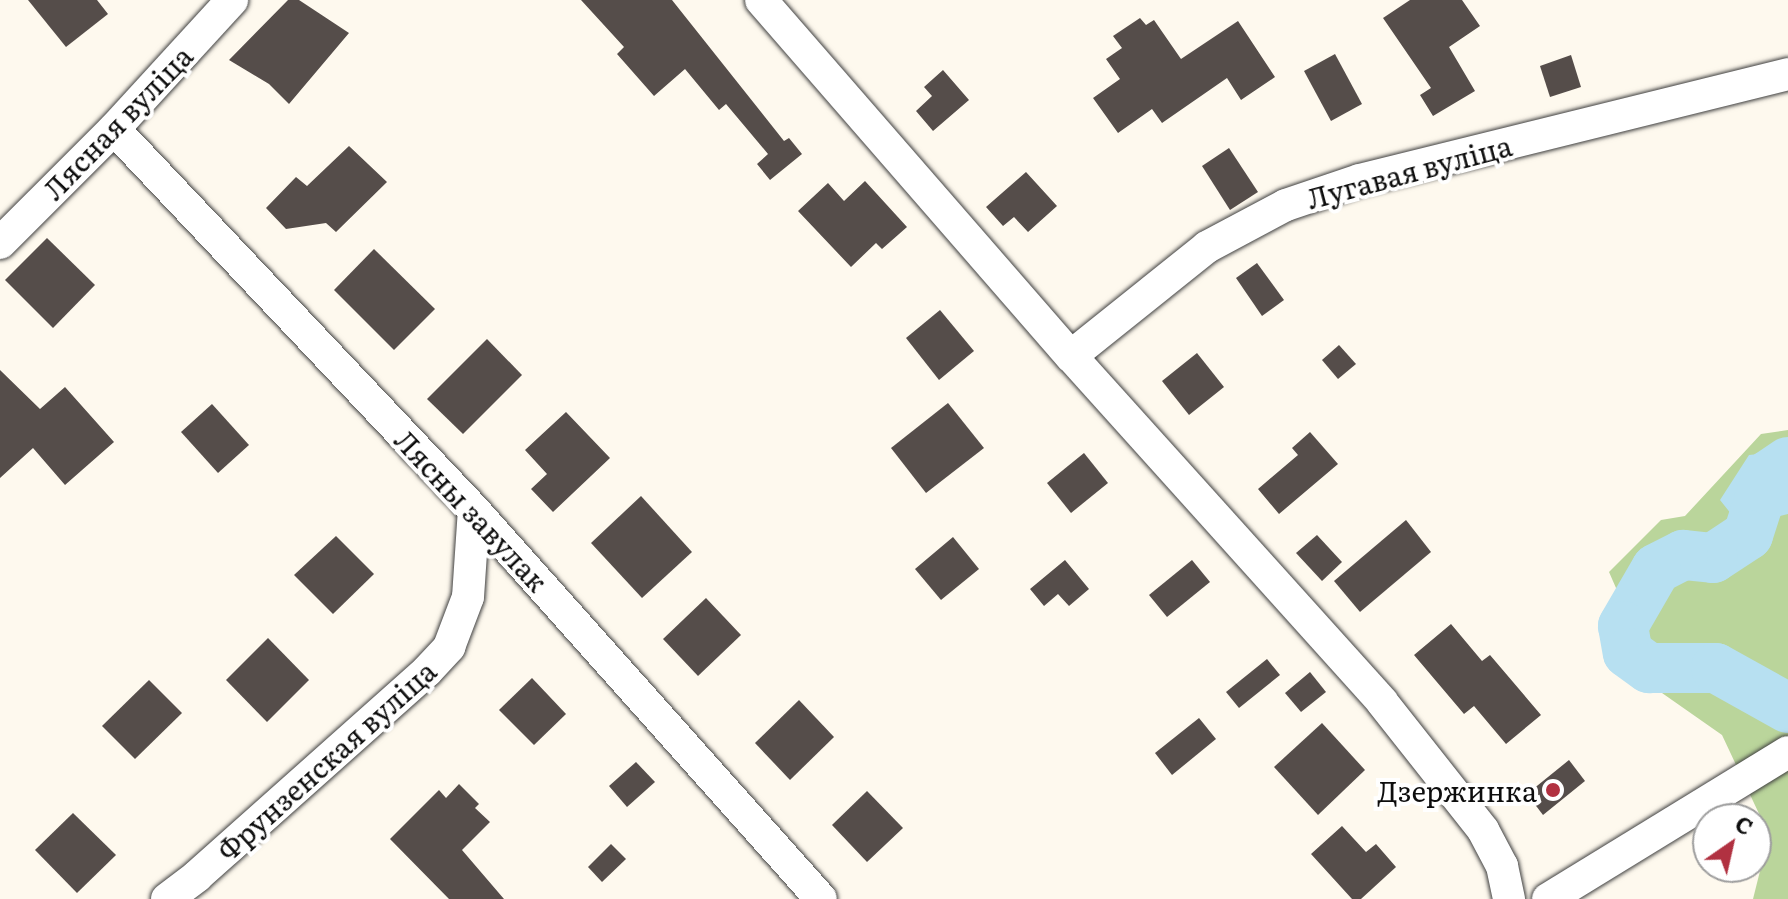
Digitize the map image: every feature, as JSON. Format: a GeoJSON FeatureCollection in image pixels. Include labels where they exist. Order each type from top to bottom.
{"type":"FeatureCollection","features":[{"type":"Feature","properties":{"kind":"street","name":"Лясная вуліца"},"geometry":{"type":"LineString","coordinates":[[0,243],[114,129],[232,0]]}},
{"type":"Feature","properties":{"kind":"street"},"geometry":{"type":"LineString","coordinates":[[761,0],[1071,356],[1382,702],[1449,783],[1483,830],[1502,866],[1509,899]]}},
{"type":"Feature","properties":{"kind":"street","name":"Лугавая вуліца"},"geometry":{"type":"LineString","coordinates":[[1071,356],[1207,247],[1286,205],[1360,180],[1788,74]]}},
{"type":"Feature","properties":{"kind":"street","name":"Лясны завулак"},"geometry":{"type":"LineString","coordinates":[[114,129],[474,510],[821,899]]}},
{"type":"Feature","properties":{"kind":"street","name":"Фрунзенская вуліца"},"geometry":{"type":"LineString","coordinates":[[167,899],[393,702],[449,647],[468,597],[474,510]]}},
{"type":"Feature","properties":{"kind":"street"},"geometry":{"type":"LineString","coordinates":[[1548,899],[1788,752]]}},
{"type":"Feature","properties":{"kind":"green space"},"geometry":{"type":"Polygon","coordinates":[[[1788,430],[1788,899],[1753,899],[1757,883],[1772,883],[1772,803],[1754,803],[1722,735],[1662,693],[1609,572],[1661,520],[1685,516],[1761,434],[1788,430]]]}},
{"type":"Feature","properties":{"kind":"water"},"geometry":{"type":"Polygon","coordinates":[[[1788,451],[1788,514],[1776,517],[1748,535],[1720,500],[1749,455],[1788,451]]]}},
{"type":"Feature","properties":{"kind":"building"},"geometry":{"type":"Polygon","coordinates":[[[28,0],[97,0],[108,14],[66,47],[28,0]]]}},
{"type":"Feature","properties":{"kind":"building"},"geometry":{"type":"Polygon","coordinates":[[[288,0],[299,0],[349,33],[289,104],[269,84],[229,60],[288,0]]]}},
{"type":"Feature","properties":{"kind":"building"},"geometry":{"type":"Polygon","coordinates":[[[581,0],[672,0],[784,141],[789,138],[802,154],[770,180],[757,164],[768,154],[726,104],[719,110],[685,69],[654,96],[617,54],[624,47],[581,0]]]}},
{"type":"Feature","properties":{"kind":"building"},"geometry":{"type":"Polygon","coordinates":[[[1410,0],[1462,0],[1480,26],[1449,47],[1475,91],[1433,116],[1420,95],[1431,88],[1383,18],[1410,0]]]}},
{"type":"Feature","properties":{"kind":"building"},"geometry":{"type":"Polygon","coordinates":[[[1140,18],[1146,25],[1154,20],[1181,59],[1238,21],[1275,77],[1241,100],[1227,78],[1162,123],[1152,109],[1118,133],[1093,98],[1120,79],[1106,59],[1122,48],[1113,36],[1140,18]]]}},
{"type":"Feature","properties":{"kind":"building"},"geometry":{"type":"Polygon","coordinates":[[[1335,54],[1362,104],[1331,121],[1304,71],[1335,54]]]}},
{"type":"Feature","properties":{"kind":"building"},"geometry":{"type":"Polygon","coordinates":[[[1571,55],[1581,87],[1550,97],[1540,66],[1571,55]]]}},
{"type":"Feature","properties":{"kind":"building"},"geometry":{"type":"Polygon","coordinates":[[[943,70],[969,100],[933,131],[916,111],[932,96],[924,87],[943,70]]]}},
{"type":"Feature","properties":{"kind":"building"},"geometry":{"type":"Polygon","coordinates":[[[349,146],[387,182],[336,232],[326,223],[286,229],[266,208],[296,177],[307,186],[349,146]]]}},
{"type":"Feature","properties":{"kind":"building"},"geometry":{"type":"Polygon","coordinates":[[[1229,148],[1258,192],[1230,210],[1202,166],[1229,148]]]}},
{"type":"Feature","properties":{"kind":"building"},"geometry":{"type":"Polygon","coordinates":[[[1026,172],[1057,206],[1028,232],[1014,217],[1003,226],[986,207],[1026,172]]]}},
{"type":"Feature","properties":{"kind":"building"},"geometry":{"type":"Polygon","coordinates":[[[865,181],[907,227],[882,249],[876,243],[851,267],[798,211],[828,183],[844,201],[865,181]]]}},
{"type":"Feature","properties":{"kind":"building"},"geometry":{"type":"Polygon","coordinates":[[[47,238],[95,285],[53,328],[5,280],[47,238]]]}},
{"type":"Feature","properties":{"kind":"building"},"geometry":{"type":"Polygon","coordinates":[[[374,249],[435,309],[394,350],[334,290],[374,249]]]}},
{"type":"Feature","properties":{"kind":"building"},"geometry":{"type":"Polygon","coordinates":[[[1257,263],[1284,300],[1262,316],[1236,278],[1257,263]]]}},
{"type":"Feature","properties":{"kind":"building"},"geometry":{"type":"Polygon","coordinates":[[[940,310],[974,351],[939,380],[906,338],[940,310]]]}},
{"type":"Feature","properties":{"kind":"building"},"geometry":{"type":"Polygon","coordinates":[[[487,339],[522,375],[463,434],[427,399],[487,339]]]}},
{"type":"Feature","properties":{"kind":"building"},"geometry":{"type":"Polygon","coordinates":[[[1339,345],[1356,364],[1338,379],[1322,360],[1339,345]]]}},
{"type":"Feature","properties":{"kind":"building"},"geometry":{"type":"Polygon","coordinates":[[[1197,353],[1224,387],[1189,415],[1162,381],[1197,353]]]}},
{"type":"Feature","properties":{"kind":"building"},"geometry":{"type":"Polygon","coordinates":[[[0,370],[40,409],[65,387],[114,442],[65,485],[33,448],[0,478],[0,370]]]}},
{"type":"Feature","properties":{"kind":"building"},"geometry":{"type":"Polygon","coordinates":[[[948,403],[984,448],[926,493],[891,448],[948,403]]]}},
{"type":"Feature","properties":{"kind":"building"},"geometry":{"type":"Polygon","coordinates":[[[212,404],[249,445],[218,473],[181,432],[212,404]]]}},
{"type":"Feature","properties":{"kind":"building"},"geometry":{"type":"Polygon","coordinates":[[[566,412],[610,458],[553,512],[531,489],[547,474],[525,450],[566,412]]]}},
{"type":"Feature","properties":{"kind":"building"},"geometry":{"type":"Polygon","coordinates":[[[1310,432],[1338,464],[1279,514],[1258,489],[1298,455],[1292,448],[1310,432]]]}},
{"type":"Feature","properties":{"kind":"building"},"geometry":{"type":"Polygon","coordinates":[[[1084,453],[1108,483],[1071,513],[1047,483],[1084,453]]]}},
{"type":"Feature","properties":{"kind":"building"},"geometry":{"type":"Polygon","coordinates":[[[641,496],[692,552],[642,598],[591,543],[641,496]]]}},
{"type":"Feature","properties":{"kind":"building"},"geometry":{"type":"Polygon","coordinates":[[[1406,520],[1431,552],[1360,612],[1334,581],[1406,520]]]}},
{"type":"Feature","properties":{"kind":"building"},"geometry":{"type":"Polygon","coordinates":[[[1317,535],[1342,562],[1322,581],[1296,553],[1317,535]]]}},
{"type":"Feature","properties":{"kind":"building"},"geometry":{"type":"Polygon","coordinates":[[[336,536],[374,574],[333,614],[294,575],[336,536]]]}},
{"type":"Feature","properties":{"kind":"building"},"geometry":{"type":"Polygon","coordinates":[[[953,537],[979,569],[941,600],[915,569],[953,537]]]}},
{"type":"Feature","properties":{"kind":"building"},"geometry":{"type":"Polygon","coordinates":[[[1065,560],[1089,589],[1069,606],[1058,594],[1044,606],[1030,589],[1065,560]]]}},
{"type":"Feature","properties":{"kind":"building"},"geometry":{"type":"Polygon","coordinates":[[[1192,560],[1210,582],[1167,617],[1149,595],[1192,560]]]}},
{"type":"Feature","properties":{"kind":"building"},"geometry":{"type":"Polygon","coordinates":[[[706,598],[741,635],[698,676],[663,639],[706,598]]]}},
{"type":"Feature","properties":{"kind":"building"},"geometry":{"type":"Polygon","coordinates":[[[1451,624],[1482,661],[1490,655],[1541,715],[1506,744],[1474,706],[1464,714],[1414,655],[1451,624]]]}},
{"type":"Feature","properties":{"kind":"building"},"geometry":{"type":"Polygon","coordinates":[[[268,638],[309,680],[267,722],[226,680],[268,638]]]}},
{"type":"Feature","properties":{"kind":"building"},"geometry":{"type":"Polygon","coordinates":[[[1267,659],[1280,675],[1239,708],[1226,692],[1267,659]]]}},
{"type":"Feature","properties":{"kind":"building"},"geometry":{"type":"Polygon","coordinates":[[[1310,672],[1326,692],[1301,712],[1285,693],[1310,672]]]}},
{"type":"Feature","properties":{"kind":"building"},"geometry":{"type":"Polygon","coordinates":[[[532,678],[566,714],[534,745],[499,710],[532,678]]]}},
{"type":"Feature","properties":{"kind":"building"},"geometry":{"type":"Polygon","coordinates":[[[149,680],[182,713],[135,759],[102,726],[149,680]]]}},
{"type":"Feature","properties":{"kind":"building"},"geometry":{"type":"Polygon","coordinates":[[[799,700],[834,737],[790,780],[755,743],[799,700]]]}},
{"type":"Feature","properties":{"kind":"building"},"geometry":{"type":"Polygon","coordinates":[[[1199,718],[1216,739],[1172,775],[1155,753],[1199,718]]]}},
{"type":"Feature","properties":{"kind":"building"},"geometry":{"type":"Polygon","coordinates":[[[1322,723],[1365,770],[1318,815],[1274,767],[1322,723]]]}},
{"type":"Feature","properties":{"kind":"building","name":"Дзержинка"},"geometry":{"type":"Polygon","coordinates":[[[1569,760],[1585,781],[1543,815],[1527,794],[1569,760]]]}},
{"type":"Feature","properties":{"kind":"building"},"geometry":{"type":"Polygon","coordinates":[[[636,762],[655,782],[627,807],[609,786],[636,762]]]}},
{"type":"Feature","properties":{"kind":"building"},"geometry":{"type":"Polygon","coordinates":[[[459,784],[479,804],[475,808],[490,822],[462,850],[504,899],[449,899],[390,839],[439,790],[446,798],[459,784]]]}},
{"type":"Feature","properties":{"kind":"building"},"geometry":{"type":"Polygon","coordinates":[[[867,791],[903,828],[867,862],[832,825],[867,791]]]}},
{"type":"Feature","properties":{"kind":"building"},"geometry":{"type":"Polygon","coordinates":[[[73,813],[116,855],[77,893],[35,850],[73,813]]]}},
{"type":"Feature","properties":{"kind":"building"},"geometry":{"type":"Polygon","coordinates":[[[1342,826],[1366,852],[1376,844],[1396,867],[1361,899],[1352,899],[1311,854],[1342,826]]]}},
{"type":"Feature","properties":{"kind":"building"},"geometry":{"type":"Polygon","coordinates":[[[611,844],[626,859],[602,882],[588,867],[611,844]]]}},
{"type":"Feature","properties":{"kind":"waterway"},"geometry":{"type":"LineString","coordinates":[[1788,462],[1767,476],[1748,535],[1713,558],[1683,555],[1656,569],[1623,626],[1628,653],[1649,668],[1716,668],[1788,708]]}},
{"type":"Feature","properties":{"kind":"place","name":"Дзержинка"},"geometry":{"type":"Point","coordinates":[1553,790]}}]}
